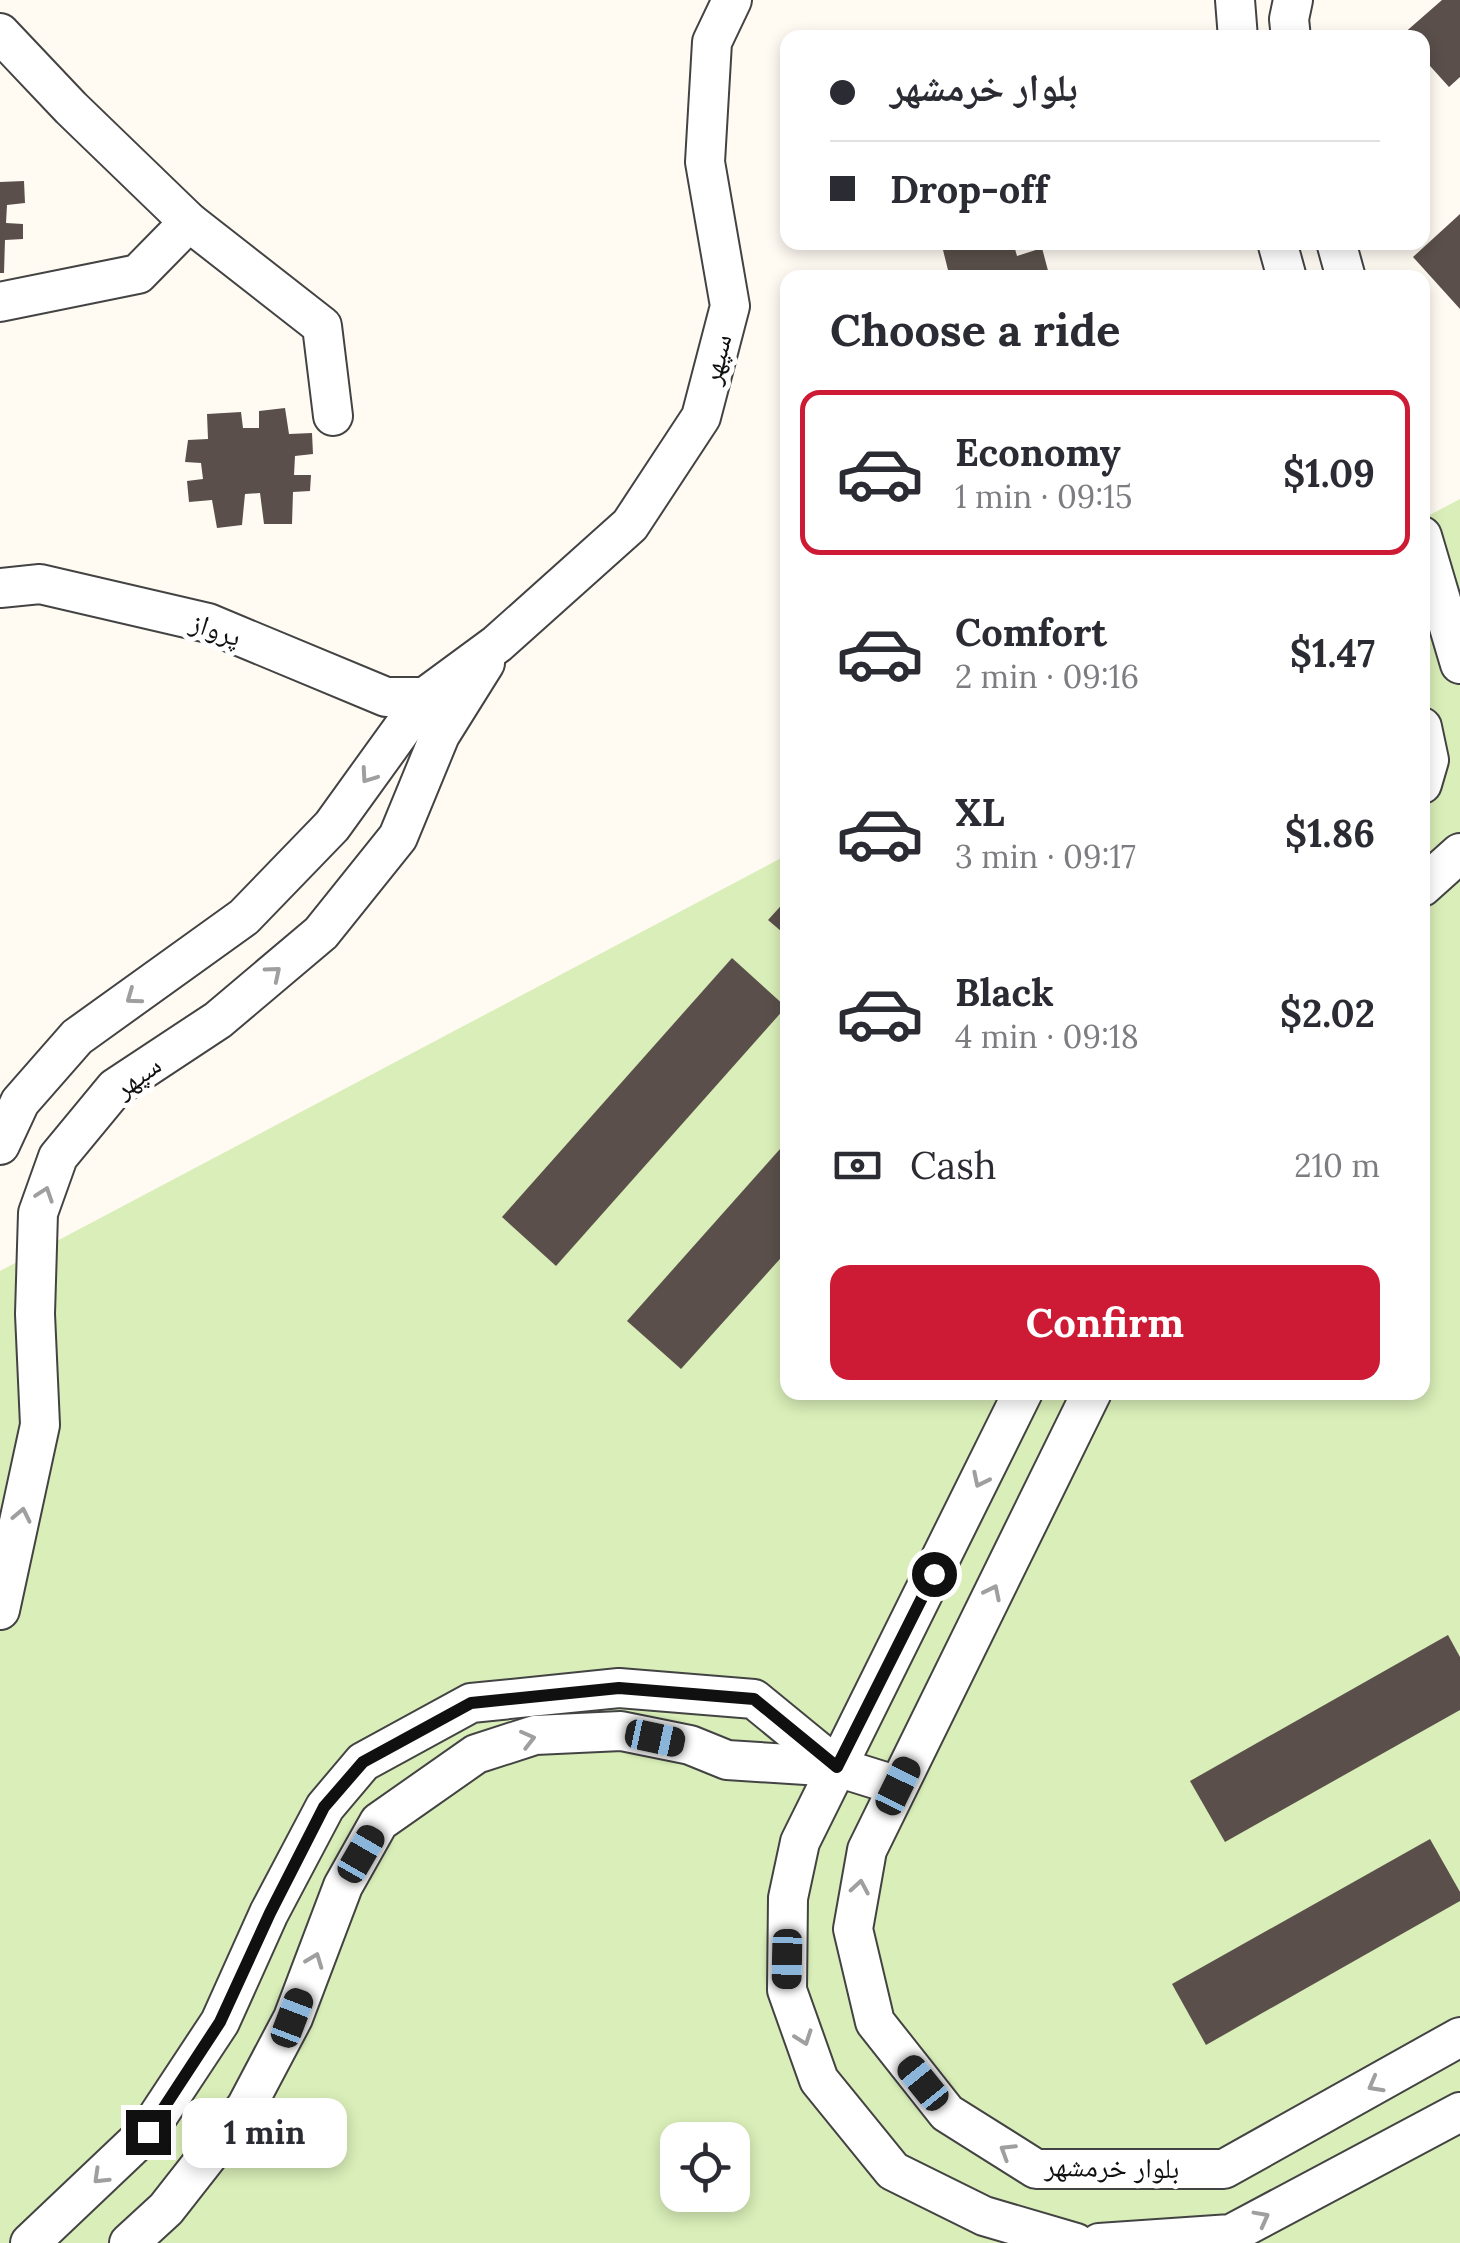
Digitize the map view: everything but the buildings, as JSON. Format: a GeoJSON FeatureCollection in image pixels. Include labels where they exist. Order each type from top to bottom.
{"type":"FeatureCollection","features":[{"type":"Feature","properties":{"kind":"street","name":"سپهر"},"geometry":{"type":"LineString","coordinates":[[0,1144],[20,1102],[77,1037],[244,918],[332,826],[425,696],[497,644],[630,525],[701,417],[730,306],[705,162],[712,42],[732,0]]}},
{"type":"Feature","properties":{"kind":"street"},"geometry":{"type":"LineString","coordinates":[[1235,0],[1237,30]]}},
{"type":"Feature","properties":{"kind":"street"},"geometry":{"type":"LineString","coordinates":[[1290,30],[1293,0]]}},
{"type":"Feature","properties":{"kind":"street"},"geometry":{"type":"LineString","coordinates":[[0,33],[189,222],[322,326],[333,416]]}},
{"type":"Feature","properties":{"kind":"street"},"geometry":{"type":"LineString","coordinates":[[0,302],[138,274],[189,222]]}},
{"type":"Feature","properties":{"kind":"street"},"geometry":{"type":"LineString","coordinates":[[1430,563],[1460,664]]}},
{"type":"Feature","properties":{"kind":"street","name":"پرواز"},"geometry":{"type":"LineString","coordinates":[[0,588],[40,584],[208,623],[386,697],[425,696]]}},
{"type":"Feature","properties":{"kind":"street","name":"سپهر"},"geometry":{"type":"LineString","coordinates":[[0,1610],[40,1425],[35,1314],[38,1213],[58,1157],[115,1088],[218,1020],[322,933],[398,837],[440,735],[497,644]]}},
{"type":"Feature","properties":{"kind":"street"},"geometry":{"type":"LineString","coordinates":[[1430,881],[1460,853]]}},
{"type":"Feature","properties":{"kind":"street"},"geometry":{"type":"LineString","coordinates":[[1019,1400],[800,1842],[788,1898],[787,1990],[819,2080],[893,2171],[984,2216],[1076,2243]]}},
{"type":"Feature","properties":{"kind":"street","name":"بلوار خرمشهر"},"geometry":{"type":"LineString","coordinates":[[1088,1400],[866,1850],[853,1930],[874,2022],[947,2113],[1036,2169],[1224,2169],[1460,2037]]}},
{"type":"Feature","properties":{"kind":"street"},"geometry":{"type":"LineString","coordinates":[[30,2243],[148,2132],[220,2022],[324,1807],[363,1762],[471,1703],[619,1688],[754,1699],[837,1767]]}},
{"type":"Feature","properties":{"kind":"street"},"geometry":{"type":"LineString","coordinates":[[129,2243],[166,2208],[246,2107],[292,2018],[343,1886],[379,1822],[476,1754],[535,1735],[621,1731],[690,1745],[728,1760],[837,1767],[898,1786]]}},
{"type":"Feature","properties":{"kind":"street"},"geometry":{"type":"LineString","coordinates":[[1099,2243],[1231,2234],[1460,2112]]}},
{"type":"Feature","properties":{"kind":"green space"},"geometry":{"type":"Polygon","coordinates":[[[1460,499],[1460,2243],[0,2243],[0,1271],[780,859],[780,1400],[1430,1400],[1430,515],[1460,499]]]}},
{"type":"Feature","properties":{"kind":"route"},"geometry":{"type":"LineString","coordinates":[[148,2132],[220,2022],[324,1807],[363,1762],[471,1703],[619,1688],[754,1699],[837,1767],[934,1574]]}}]}
